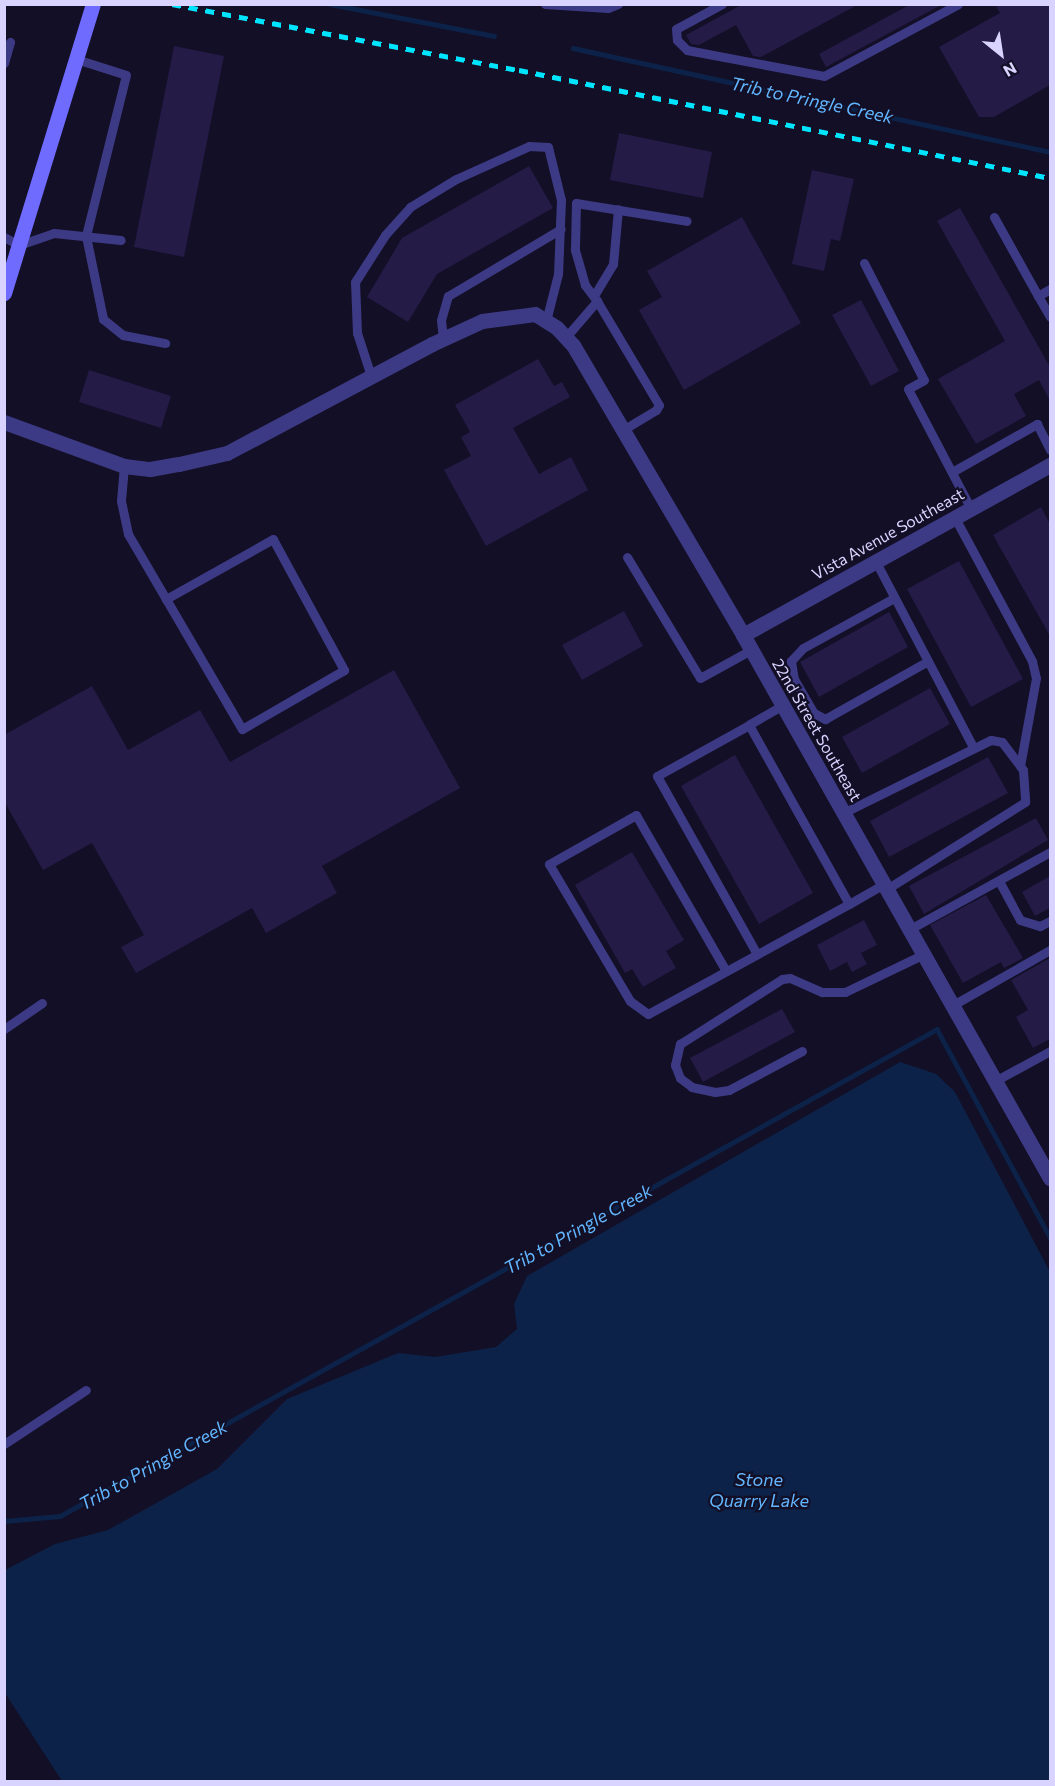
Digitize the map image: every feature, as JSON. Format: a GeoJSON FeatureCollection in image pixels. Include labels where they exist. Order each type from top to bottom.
{"type":"FeatureCollection","features":[{"type":"Feature","properties":{"kind":"main road"},"geometry":{"type":"LineString","coordinates":[[4,293],[93,4]]}},
{"type":"Feature","properties":{"kind":"street","name":"22nd Street Southeast"},"geometry":{"type":"LineString","coordinates":[[541,318],[566,337],[623,430],[743,635],[1049,1173]]}},
{"type":"Feature","properties":{"kind":"street"},"geometry":{"type":"LineString","coordinates":[[4,423],[124,466],[150,469],[227,453],[371,376],[483,321],[541,318]]}},
{"type":"Feature","properties":{"kind":"street","name":"Vista Avenue Southeast"},"geometry":{"type":"LineString","coordinates":[[743,635],[1049,468]]}},
{"type":"Feature","properties":{"kind":"lane"},"geometry":{"type":"LineString","coordinates":[[545,4],[608,8],[618,4]]}},
{"type":"Feature","properties":{"kind":"lane"},"geometry":{"type":"LineString","coordinates":[[722,4],[676,29],[676,40],[687,50],[824,76],[958,4]]}},
{"type":"Feature","properties":{"kind":"lane"},"geometry":{"type":"LineString","coordinates":[[4,63],[10,42]]}},
{"type":"Feature","properties":{"kind":"lane"},"geometry":{"type":"LineString","coordinates":[[76,59],[126,75],[86,236],[103,319],[123,335],[165,343]]}},
{"type":"Feature","properties":{"kind":"lane"},"geometry":{"type":"LineString","coordinates":[[371,376],[357,333],[355,282],[385,235],[410,207],[456,179],[529,146],[548,147],[561,200],[558,274],[541,318]]}},
{"type":"Feature","properties":{"kind":"lane"},"geometry":{"type":"LineString","coordinates":[[623,430],[656,410],[659,405],[596,298],[585,285],[575,249],[575,205],[687,220]]}},
{"type":"Feature","properties":{"kind":"lane"},"geometry":{"type":"LineString","coordinates":[[566,337],[596,298],[613,264],[618,209]]}},
{"type":"Feature","properties":{"kind":"lane"},"geometry":{"type":"LineString","coordinates":[[994,217],[1050,317]]}},
{"type":"Feature","properties":{"kind":"lane"},"geometry":{"type":"LineString","coordinates":[[443,339],[441,320],[448,296],[561,229]]}},
{"type":"Feature","properties":{"kind":"lane"},"geometry":{"type":"LineString","coordinates":[[4,237],[19,245],[54,233],[121,240]]}},
{"type":"Feature","properties":{"kind":"lane"},"geometry":{"type":"LineString","coordinates":[[864,263],[924,380],[908,389],[971,509]]}},
{"type":"Feature","properties":{"kind":"lane"},"geometry":{"type":"LineString","coordinates":[[1038,296],[1050,289]]}},
{"type":"Feature","properties":{"kind":"lane"},"geometry":{"type":"LineString","coordinates":[[952,472],[1036,424],[1050,450]]}},
{"type":"Feature","properties":{"kind":"lane"},"geometry":{"type":"LineString","coordinates":[[124,466],[121,501],[128,534],[166,599],[242,729],[344,670],[273,539],[166,599]]}},
{"type":"Feature","properties":{"kind":"lane"},"geometry":{"type":"LineString","coordinates":[[955,518],[1032,661],[1036,678],[1020,766]]}},
{"type":"Feature","properties":{"kind":"lane"},"geometry":{"type":"LineString","coordinates":[[627,557],[700,678],[751,650]]}},
{"type":"Feature","properties":{"kind":"lane"},"geometry":{"type":"LineString","coordinates":[[876,562],[973,747]]}},
{"type":"Feature","properties":{"kind":"lane"},"geometry":{"type":"LineString","coordinates":[[894,598],[803,648],[791,661],[794,679],[814,713],[825,718],[928,661]]}},
{"type":"Feature","properties":{"kind":"lane"},"geometry":{"type":"LineString","coordinates":[[757,954],[657,776],[783,705]]}},
{"type":"Feature","properties":{"kind":"lane"},"geometry":{"type":"LineString","coordinates":[[749,725],[849,904]]}},
{"type":"Feature","properties":{"kind":"lane"},"geometry":{"type":"LineString","coordinates":[[726,971],[636,815],[549,864],[630,1001],[648,1014],[849,904],[885,887],[1025,802],[1026,785],[1020,766],[1002,742],[991,740],[843,813]]}},
{"type":"Feature","properties":{"kind":"lane"},"geometry":{"type":"LineString","coordinates":[[909,929],[1050,852]]}},
{"type":"Feature","properties":{"kind":"lane"},"geometry":{"type":"LineString","coordinates":[[999,881],[1020,920],[1040,926],[1050,921]]}},
{"type":"Feature","properties":{"kind":"lane"},"geometry":{"type":"LineString","coordinates":[[952,1005],[1050,950]]}},
{"type":"Feature","properties":{"kind":"lane"},"geometry":{"type":"LineString","coordinates":[[802,1051],[729,1090],[715,1092],[692,1087],[680,1078],[675,1065],[680,1044],[783,979],[789,978],[822,992],[845,992],[924,954]]}},
{"type":"Feature","properties":{"kind":"lane"},"geometry":{"type":"LineString","coordinates":[[4,1029],[42,1003]]}},
{"type":"Feature","properties":{"kind":"lane"},"geometry":{"type":"LineString","coordinates":[[995,1081],[1050,1051]]}},
{"type":"Feature","properties":{"kind":"lane"},"geometry":{"type":"LineString","coordinates":[[4,1444],[86,1390]]}},
{"type":"Feature","properties":{"kind":"water","name":"Stone Quarry Lake"},"geometry":{"type":"Polygon","coordinates":[[[900,1062],[936,1074],[955,1092],[1050,1272],[1050,1781],[62,1781],[5,1693],[5,1570],[55,1544],[108,1530],[217,1469],[287,1399],[398,1353],[435,1357],[496,1347],[517,1329],[514,1304],[527,1276],[900,1062]]]}},
{"type":"Feature","properties":{"kind":"building"},"geometry":{"type":"Polygon","coordinates":[[[743,4],[859,4],[761,57],[753,56],[736,25],[699,45],[691,44],[686,35],[743,4]]]}},
{"type":"Feature","properties":{"kind":"building"},"geometry":{"type":"Polygon","coordinates":[[[911,4],[943,4],[826,67],[819,54],[911,4]]]}},
{"type":"Feature","properties":{"kind":"building"},"geometry":{"type":"Polygon","coordinates":[[[995,4],[1050,4],[1050,85],[994,117],[979,117],[939,47],[1000,13],[995,4]]]}},
{"type":"Feature","properties":{"kind":"building"},"geometry":{"type":"Polygon","coordinates":[[[174,46],[224,56],[184,257],[134,247],[174,46]]]}},
{"type":"Feature","properties":{"kind":"building"},"geometry":{"type":"Polygon","coordinates":[[[619,133],[712,152],[703,198],[610,180],[619,133]]]}},
{"type":"Feature","properties":{"kind":"building"},"geometry":{"type":"Polygon","coordinates":[[[529,166],[553,208],[437,274],[408,322],[367,297],[402,238],[529,166]]]}},
{"type":"Feature","properties":{"kind":"building"},"geometry":{"type":"Polygon","coordinates":[[[812,170],[854,179],[840,241],[831,239],[824,271],[792,264],[812,170]]]}},
{"type":"Feature","properties":{"kind":"building"},"geometry":{"type":"Polygon","coordinates":[[[960,208],[1050,367],[1050,401],[1039,380],[1014,394],[1026,416],[976,444],[938,379],[1005,341],[937,221],[960,208]]]}},
{"type":"Feature","properties":{"kind":"building"},"geometry":{"type":"Polygon","coordinates":[[[742,217],[801,323],[684,390],[639,310],[662,297],[647,271],[742,217]]]}},
{"type":"Feature","properties":{"kind":"building"},"geometry":{"type":"Polygon","coordinates":[[[861,300],[899,371],[871,386],[832,315],[861,300]]]}},
{"type":"Feature","properties":{"kind":"building"},"geometry":{"type":"Polygon","coordinates":[[[538,359],[554,386],[562,382],[570,397],[513,428],[539,474],[571,457],[588,490],[486,546],[444,470],[471,456],[461,437],[470,432],[455,405],[538,359]]]}},
{"type":"Feature","properties":{"kind":"building"},"geometry":{"type":"Polygon","coordinates":[[[89,370],[171,396],[161,428],[79,402],[89,370]]]}},
{"type":"Feature","properties":{"kind":"building"},"geometry":{"type":"Polygon","coordinates":[[[1041,507],[1050,524],[1050,636],[993,535],[1041,507]]]}},
{"type":"Feature","properties":{"kind":"building"},"geometry":{"type":"Polygon","coordinates":[[[959,561],[1023,679],[971,707],[907,589],[959,561]]]}},
{"type":"Feature","properties":{"kind":"building"},"geometry":{"type":"Polygon","coordinates":[[[624,611],[643,646],[582,680],[562,645],[624,611]]]}},
{"type":"Feature","properties":{"kind":"building"},"geometry":{"type":"Polygon","coordinates":[[[889,612],[908,647],[819,697],[800,662],[889,612]]]}},
{"type":"Feature","properties":{"kind":"building"},"geometry":{"type":"Polygon","coordinates":[[[394,670],[460,788],[322,866],[337,893],[266,933],[252,908],[136,973],[121,947],[144,935],[92,843],[43,870],[4,801],[4,735],[92,686],[128,750],[200,710],[230,762],[394,670]]]}},
{"type":"Feature","properties":{"kind":"building"},"geometry":{"type":"Polygon","coordinates":[[[930,688],[950,724],[862,773],[842,737],[930,688]]]}},
{"type":"Feature","properties":{"kind":"building"},"geometry":{"type":"Polygon","coordinates":[[[735,755],[813,893],[759,924],[681,786],[735,755]]]}},
{"type":"Feature","properties":{"kind":"building"},"geometry":{"type":"Polygon","coordinates":[[[988,757],[1008,793],[889,857],[870,821],[988,757]]]}},
{"type":"Feature","properties":{"kind":"building"},"geometry":{"type":"Polygon","coordinates":[[[1036,818],[1048,840],[924,914],[909,886],[1036,818]]]}},
{"type":"Feature","properties":{"kind":"building"},"geometry":{"type":"Polygon","coordinates":[[[632,852],[684,940],[666,951],[676,968],[643,987],[632,969],[625,973],[575,885],[632,852]]]}},
{"type":"Feature","properties":{"kind":"building"},"geometry":{"type":"Polygon","coordinates":[[[1050,876],[1050,908],[1035,916],[1022,892],[1050,876]]]}},
{"type":"Feature","properties":{"kind":"building"},"geometry":{"type":"Polygon","coordinates":[[[986,895],[1023,958],[1004,968],[1001,962],[963,983],[930,925],[986,895]]]}},
{"type":"Feature","properties":{"kind":"building"},"geometry":{"type":"Polygon","coordinates":[[[864,920],[877,945],[861,953],[867,964],[852,972],[847,962],[830,971],[817,945],[864,920]]]}},
{"type":"Feature","properties":{"kind":"building"},"geometry":{"type":"Polygon","coordinates":[[[1050,958],[1050,1039],[1033,1048],[1016,1017],[1028,1010],[1011,980],[1050,958]]]}},
{"type":"Feature","properties":{"kind":"building"},"geometry":{"type":"Polygon","coordinates":[[[782,1009],[795,1032],[703,1082],[690,1058],[782,1009]]]}},
{"type":"Feature","properties":{"kind":"waterway","name":"Trib to Pringle Creek"},"geometry":{"type":"LineString","coordinates":[[330,4],[494,36]]}},
{"type":"Feature","properties":{"kind":"waterway","name":"Trib to Pringle Creek"},"geometry":{"type":"LineString","coordinates":[[573,48],[1050,152]]}},
{"type":"Feature","properties":{"kind":"waterway","name":"Trib to Pringle Creek"},"geometry":{"type":"LineString","coordinates":[[4,1521],[60,1516],[937,1029],[1050,1237]]}},
{"type":"Feature","properties":{"kind":"railway"},"geometry":{"type":"LineString","coordinates":[[172,4],[519,70],[1050,178]]}}]}
